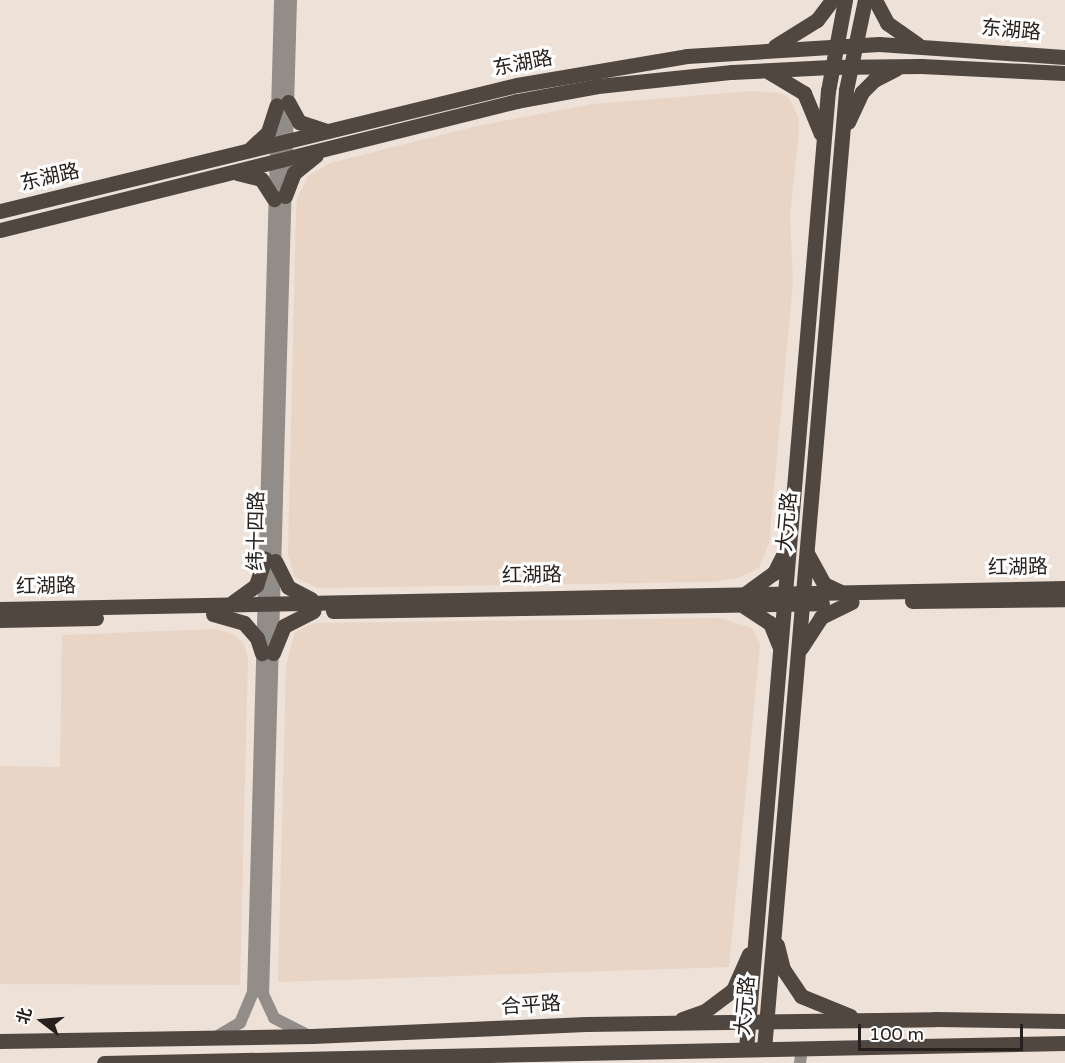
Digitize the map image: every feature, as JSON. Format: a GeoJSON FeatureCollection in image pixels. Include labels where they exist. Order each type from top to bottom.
{"type":"FeatureCollection","features":[{"type":"Feature","properties":{"kind":"main road"},"geometry":{"type":"LineString","coordinates":[[823,143],[804,93],[779,75],[763,70],[770,57],[762,50],[803,31],[832,0]]}},
{"type":"Feature","properties":{"kind":"main road","name":"大元路"},"geometry":{"type":"LineString","coordinates":[[746,1049],[823,143],[831,67],[845,0]]}},
{"type":"Feature","properties":{"kind":"main road","name":"大元路"},"geometry":{"type":"LineString","coordinates":[[764,1049],[841,145],[850,66],[866,0]]}},
{"type":"Feature","properties":{"kind":"main road"},"geometry":{"type":"LineString","coordinates":[[875,0],[887,23],[899,34],[930,46],[927,54],[928,62],[935,67]]}},
{"type":"Feature","properties":{"kind":"main road","name":"东湖路"},"geometry":{"type":"LineString","coordinates":[[0,211],[517,85],[687,56],[855,44],[930,46],[1065,57]]}},
{"type":"Feature","properties":{"kind":"main road","name":"东湖路"},"geometry":{"type":"LineString","coordinates":[[0,230],[517,101],[598,86],[763,70],[850,66],[1065,73]]}},
{"type":"Feature","properties":{"kind":"main road"},"geometry":{"type":"LineString","coordinates":[[841,145],[862,92],[874,80],[903,66]]}},
{"type":"Feature","properties":{"kind":"main road"},"geometry":{"type":"LineString","coordinates":[[246,152],[268,132],[283,103],[299,122],[315,129],[335,130]]}},
{"type":"Feature","properties":{"kind":"main road"},"geometry":{"type":"LineString","coordinates":[[231,172],[261,179],[279,198],[294,173],[326,149]]}},
{"type":"Feature","properties":{"kind":"main road"},"geometry":{"type":"LineString","coordinates":[[780,652],[770,623],[739,600],[774,573],[790,536]]}},
{"type":"Feature","properties":{"kind":"main road"},"geometry":{"type":"LineString","coordinates":[[807,542],[817,576],[833,590],[849,597]]}},
{"type":"Feature","properties":{"kind":"main road"},"geometry":{"type":"LineString","coordinates":[[270,560],[288,587],[316,606],[284,626],[268,653],[244,623],[219,609],[250,592],[270,560]]}},
{"type":"Feature","properties":{"kind":"main road","name":"红湖路"},"geometry":{"type":"LineString","coordinates":[[0,609],[219,609],[739,600],[1065,588]]}},
{"type":"Feature","properties":{"kind":"main road"},"geometry":{"type":"LineString","coordinates":[[797,659],[812,627],[821,617],[849,597]]}},
{"type":"Feature","properties":{"kind":"main road","name":"红湖路"},"geometry":{"type":"LineString","coordinates":[[849,597],[1065,599]]}},
{"type":"Feature","properties":{"kind":"main road","name":"红湖路"},"geometry":{"type":"LineString","coordinates":[[0,620],[219,609]]}},
{"type":"Feature","properties":{"kind":"main road"},"geometry":{"type":"LineString","coordinates":[[663,1023],[705,1011],[733,990],[756,931]]}},
{"type":"Feature","properties":{"kind":"main road"},"geometry":{"type":"LineString","coordinates":[[774,932],[783,969],[801,996],[864,1020]]}},
{"type":"Feature","properties":{"kind":"main road","name":"合平路"},"geometry":{"type":"LineString","coordinates":[[0,1041],[210,1039],[663,1023],[864,1020],[1065,1021]]}},
{"type":"Feature","properties":{"kind":"main road"},"geometry":{"type":"LineString","coordinates":[[104,1063],[746,1049],[764,1049],[801,1056],[1065,1043]]}},
{"type":"Feature","properties":{"kind":"street","name":"纬十四路"},"geometry":{"type":"LineString","coordinates":[[280,0],[283,103]]}},
{"type":"Feature","properties":{"kind":"street","name":"纬十四路"},"geometry":{"type":"LineString","coordinates":[[291,0],[279,198],[268,653],[263,994],[274,1018],[287,1028],[312,1036]]}},
{"type":"Feature","properties":{"kind":"street","name":"纬十四路"},"geometry":{"type":"LineString","coordinates":[[210,1039],[240,1023],[253,993],[268,653]]}},
{"type":"Feature","properties":{"kind":"shaded area"},"geometry":{"type":"Polygon","coordinates":[[[752,91],[780,93],[789,98],[798,116],[799,132],[790,214],[793,281],[769,543],[759,568],[738,578],[714,582],[318,588],[294,577],[288,554],[296,213],[297,199],[308,176],[330,163],[477,126],[592,104],[752,91]]]}},
{"type":"Feature","properties":{"kind":"shaded area"},"geometry":{"type":"Polygon","coordinates":[[[720,618],[752,628],[760,644],[729,967],[278,982],[286,665],[295,632],[314,623],[720,618]]]}},
{"type":"Feature","properties":{"kind":"shaded area"},"geometry":{"type":"Polygon","coordinates":[[[215,629],[231,633],[243,642],[248,657],[240,985],[0,984],[0,766],[60,767],[62,635],[215,629]]]}}]}
